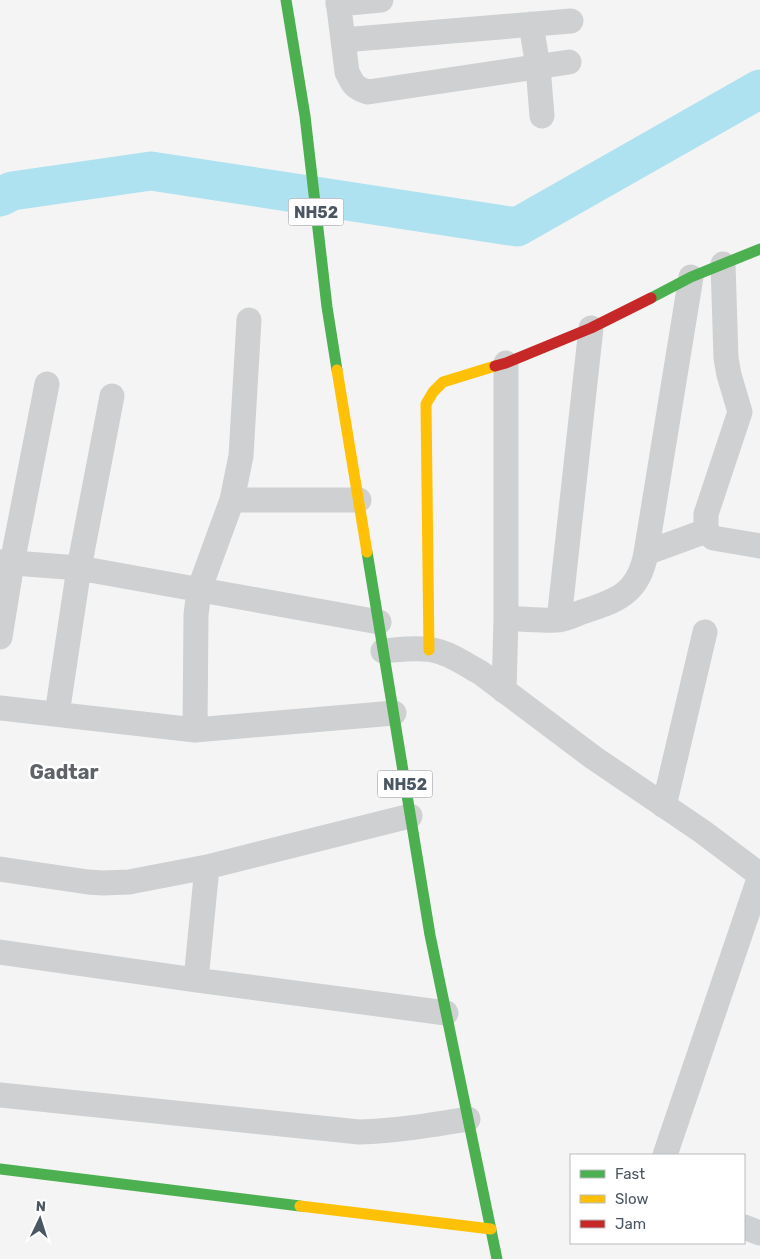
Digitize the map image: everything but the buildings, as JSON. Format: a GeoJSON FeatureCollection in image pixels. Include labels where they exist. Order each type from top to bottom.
{"type":"FeatureCollection","features":[{"type":"Feature","properties":{"kind":"main road","name":"NH52"},"geometry":{"type":"LineString","coordinates":[[286,0],[306,116],[327,307],[410,816],[430,935],[497,1259]]}},
{"type":"Feature","properties":{"kind":"main road"},"geometry":{"type":"LineString","coordinates":[[429,650],[426,404],[430,394],[443,382],[506,363],[591,328],[691,277],[760,249]]}},
{"type":"Feature","properties":{"kind":"main road"},"geometry":{"type":"LineString","coordinates":[[0,1169],[490,1229]]}},
{"type":"Feature","properties":{"kind":"street"},"geometry":{"type":"LineString","coordinates":[[381,0],[338,2],[347,72],[352,83],[358,89],[368,92],[569,62]]}},
{"type":"Feature","properties":{"kind":"street"},"geometry":{"type":"LineString","coordinates":[[343,40],[571,21]]}},
{"type":"Feature","properties":{"kind":"street"},"geometry":{"type":"LineString","coordinates":[[531,24],[538,67],[542,116]]}},
{"type":"Feature","properties":{"kind":"street"},"geometry":{"type":"LineString","coordinates":[[723,264],[726,358],[729,376],[750,413],[706,514],[706,530],[713,538],[760,546]]}},
{"type":"Feature","properties":{"kind":"street"},"geometry":{"type":"LineString","coordinates":[[506,618],[559,620],[611,603],[631,588],[638,580],[642,572],[646,553],[691,277]]}},
{"type":"Feature","properties":{"kind":"street"},"geometry":{"type":"LineString","coordinates":[[195,730],[196,615],[200,590],[232,500],[242,456],[249,320]]}},
{"type":"Feature","properties":{"kind":"street"},"geometry":{"type":"LineString","coordinates":[[559,620],[591,328]]}},
{"type":"Feature","properties":{"kind":"street"},"geometry":{"type":"LineString","coordinates":[[504,691],[506,618],[506,363]]}},
{"type":"Feature","properties":{"kind":"street"},"geometry":{"type":"LineString","coordinates":[[0,636],[6,562],[47,384]]}},
{"type":"Feature","properties":{"kind":"street"},"geometry":{"type":"LineString","coordinates":[[57,714],[79,568],[112,396]]}},
{"type":"Feature","properties":{"kind":"street"},"geometry":{"type":"LineString","coordinates":[[232,500],[359,500]]}},
{"type":"Feature","properties":{"kind":"street"},"geometry":{"type":"LineString","coordinates":[[646,553],[706,530]]}},
{"type":"Feature","properties":{"kind":"street"},"geometry":{"type":"LineString","coordinates":[[6,562],[79,568],[379,622]]}},
{"type":"Feature","properties":{"kind":"street"},"geometry":{"type":"LineString","coordinates":[[664,806],[705,632]]}},
{"type":"Feature","properties":{"kind":"street"},"geometry":{"type":"LineString","coordinates":[[383,651],[425,649],[444,654],[460,662],[504,691],[594,758],[703,832],[760,875],[665,1154]]}},
{"type":"Feature","properties":{"kind":"street"},"geometry":{"type":"LineString","coordinates":[[0,708],[195,730],[394,713]]}},
{"type":"Feature","properties":{"kind":"street"},"geometry":{"type":"LineString","coordinates":[[0,869],[88,882],[128,882],[207,867],[410,816]]}},
{"type":"Feature","properties":{"kind":"street"},"geometry":{"type":"LineString","coordinates":[[196,980],[207,867]]}},
{"type":"Feature","properties":{"kind":"street"},"geometry":{"type":"LineString","coordinates":[[0,952],[446,1013]]}},
{"type":"Feature","properties":{"kind":"street"},"geometry":{"type":"LineString","coordinates":[[0,1095],[359,1132],[405,1129],[468,1119]]}},
{"type":"Feature","properties":{"kind":"street"},"geometry":{"type":"LineString","coordinates":[[745,1227],[760,1233]]}},
{"type":"Feature","properties":{"kind":"waterway"},"geometry":{"type":"LineString","coordinates":[[0,197],[12,191],[151,171],[517,227],[760,89]]}},
{"type":"Feature","properties":{"kind":"traffic: fast"},"geometry":{"type":"LineString","coordinates":[[286,0],[305,116],[327,307],[337,370]]}},
{"type":"Feature","properties":{"kind":"traffic: fast"},"geometry":{"type":"LineString","coordinates":[[651,298],[691,277],[760,249]]}},
{"type":"Feature","properties":{"kind":"traffic: fast"},"geometry":{"type":"LineString","coordinates":[[367,552],[430,935],[497,1259]]}},
{"type":"Feature","properties":{"kind":"traffic: fast"},"geometry":{"type":"LineString","coordinates":[[0,1169],[300,1206]]}},
{"type":"Feature","properties":{"kind":"traffic: slow"},"geometry":{"type":"LineString","coordinates":[[429,650],[426,404],[433,392],[443,382],[495,366]]}},
{"type":"Feature","properties":{"kind":"traffic: slow"},"geometry":{"type":"LineString","coordinates":[[337,370],[367,552]]}},
{"type":"Feature","properties":{"kind":"traffic: slow"},"geometry":{"type":"LineString","coordinates":[[300,1206],[491,1229]]}},
{"type":"Feature","properties":{"kind":"traffic: jam"},"geometry":{"type":"LineString","coordinates":[[495,366],[591,328],[651,298]]}},
{"type":"Feature","properties":{"kind":"district","name":"Gadtar"},"geometry":{"type":"Point","coordinates":[64,772]}}]}
